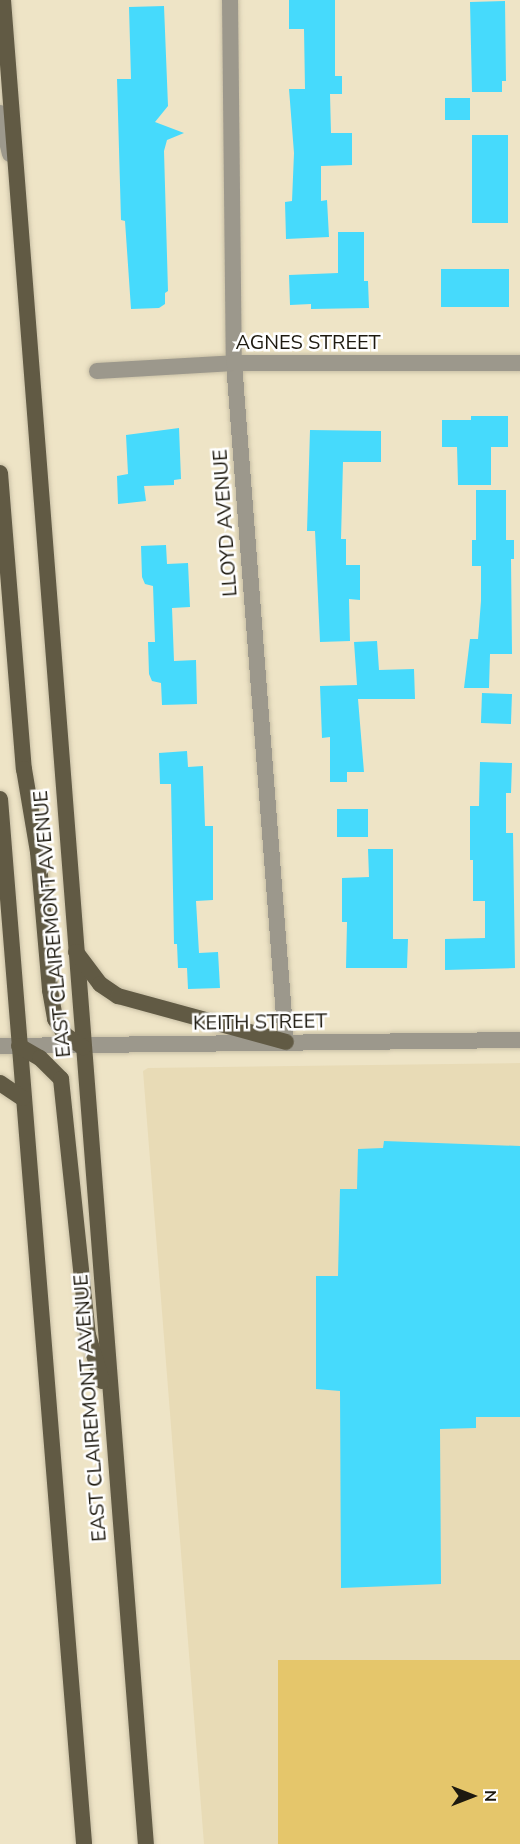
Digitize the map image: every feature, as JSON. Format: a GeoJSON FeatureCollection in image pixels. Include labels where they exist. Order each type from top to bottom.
{"type":"FeatureCollection","features":[{"type":"Feature","properties":{"kind":"main road","name":"EAST CLAIREMONT AVENUE"},"geometry":{"type":"LineString","coordinates":[[3,0],[146,1844]]}},
{"type":"Feature","properties":{"kind":"main road"},"geometry":{"type":"LineString","coordinates":[[0,473],[24,769],[38,852],[50,990],[55,1019],[65,1035],[83,1047]]}},
{"type":"Feature","properties":{"kind":"main road","name":"EAST CLAIREMONT AVENUE"},"geometry":{"type":"LineString","coordinates":[[0,800],[22,1098],[85,1839]]}},
{"type":"Feature","properties":{"kind":"main road"},"geometry":{"type":"LineString","coordinates":[[75,949],[94,977],[118,996],[286,1042]]}},
{"type":"Feature","properties":{"kind":"main road"},"geometry":{"type":"LineString","coordinates":[[19,1046],[40,1058],[61,1079],[88,1335],[111,1415]]}},
{"type":"Feature","properties":{"kind":"main road"},"geometry":{"type":"LineString","coordinates":[[0,1083],[22,1098]]}},
{"type":"Feature","properties":{"kind":"street","name":"LLOYD AVENUE"},"geometry":{"type":"LineString","coordinates":[[230,0],[234,363],[286,1042]]}},
{"type":"Feature","properties":{"kind":"street"},"geometry":{"type":"LineString","coordinates":[[0,113],[17,181]]}},
{"type":"Feature","properties":{"kind":"street","name":"AGNES STREET"},"geometry":{"type":"LineString","coordinates":[[97,372],[234,363],[520,363]]}},
{"type":"Feature","properties":{"kind":"street","name":"KEITH STREET"},"geometry":{"type":"LineString","coordinates":[[0,1046],[83,1047],[520,1040]]}},
{"type":"Feature","properties":{"kind":"shaded area"},"geometry":{"type":"Polygon","coordinates":[[[520,1063],[520,1844],[204,1844],[143,1071],[148,1068],[520,1063]]]}},
{"type":"Feature","properties":{"kind":"shaded area"},"geometry":{"type":"Polygon","coordinates":[[[278,1660],[520,1660],[520,1844],[278,1844],[278,1660]]]}},
{"type":"Feature","properties":{"kind":"building"},"geometry":{"type":"Polygon","coordinates":[[[289,0],[335,0],[335,76],[342,76],[342,94],[330,94],[331,133],[352,133],[352,165],[321,166],[321,201],[327,200],[329,237],[286,239],[285,202],[292,201],[294,153],[289,89],[305,89],[304,29],[289,29],[289,0]]]}},
{"type":"Feature","properties":{"kind":"building"},"geometry":{"type":"Polygon","coordinates":[[[505,1],[506,81],[502,81],[502,92],[472,92],[470,2],[505,1]]]}},
{"type":"Feature","properties":{"kind":"building"},"geometry":{"type":"Polygon","coordinates":[[[164,6],[168,106],[155,122],[184,133],[167,140],[164,151],[168,291],[165,293],[165,304],[159,308],[131,309],[125,221],[121,220],[117,79],[131,79],[129,7],[164,6]]]}},
{"type":"Feature","properties":{"kind":"building"},"geometry":{"type":"Polygon","coordinates":[[[445,98],[470,98],[470,120],[445,120],[445,98]]]}},
{"type":"Feature","properties":{"kind":"building"},"geometry":{"type":"Polygon","coordinates":[[[472,135],[508,135],[508,223],[472,223],[472,135]]]}},
{"type":"Feature","properties":{"kind":"building"},"geometry":{"type":"Polygon","coordinates":[[[338,232],[364,232],[364,281],[368,281],[369,308],[311,309],[311,304],[290,305],[289,275],[338,273],[338,232]]]}},
{"type":"Feature","properties":{"kind":"building"},"geometry":{"type":"Polygon","coordinates":[[[441,269],[509,269],[509,307],[441,307],[441,269]]]}},
{"type":"Feature","properties":{"kind":"building"},"geometry":{"type":"Polygon","coordinates":[[[471,416],[508,416],[508,447],[491,447],[491,485],[458,485],[457,447],[442,447],[442,420],[471,420],[471,416]]]}},
{"type":"Feature","properties":{"kind":"building"},"geometry":{"type":"Polygon","coordinates":[[[179,428],[181,479],[174,480],[174,485],[144,486],[146,501],[118,504],[117,476],[128,474],[126,435],[179,428]]]}},
{"type":"Feature","properties":{"kind":"building"},"geometry":{"type":"Polygon","coordinates":[[[310,430],[381,431],[381,462],[343,462],[341,539],[346,539],[346,565],[360,565],[360,600],[349,599],[350,641],[320,642],[315,531],[307,531],[310,430]]]}},
{"type":"Feature","properties":{"kind":"building"},"geometry":{"type":"Polygon","coordinates":[[[476,490],[506,490],[506,540],[514,540],[514,559],[511,559],[512,654],[490,654],[489,688],[464,688],[470,639],[478,639],[481,601],[481,566],[472,566],[472,540],[476,540],[476,490]]]}},
{"type":"Feature","properties":{"kind":"building"},"geometry":{"type":"Polygon","coordinates":[[[166,545],[167,564],[188,563],[190,607],[172,608],[174,661],[196,660],[197,704],[162,705],[161,683],[152,681],[149,674],[148,642],[155,642],[153,586],[145,584],[142,577],[141,546],[166,545]]]}},
{"type":"Feature","properties":{"kind":"building"},"geometry":{"type":"Polygon","coordinates":[[[377,641],[379,670],[414,669],[415,699],[358,699],[364,772],[347,772],[347,782],[330,782],[330,737],[322,738],[320,686],[357,685],[354,642],[377,641]]]}},
{"type":"Feature","properties":{"kind":"building"},"geometry":{"type":"Polygon","coordinates":[[[482,693],[512,694],[511,724],[481,723],[482,693]]]}},
{"type":"Feature","properties":{"kind":"building"},"geometry":{"type":"Polygon","coordinates":[[[187,751],[188,767],[203,766],[205,826],[213,826],[213,900],[196,901],[199,953],[218,952],[220,988],[188,989],[187,968],[178,968],[177,944],[174,944],[171,784],[160,784],[159,753],[187,751]]]}},
{"type":"Feature","properties":{"kind":"building"},"geometry":{"type":"Polygon","coordinates":[[[480,762],[512,763],[511,793],[506,793],[506,833],[513,833],[515,968],[445,970],[445,939],[485,938],[485,901],[473,901],[473,860],[470,860],[470,806],[479,806],[480,762]]]}},
{"type":"Feature","properties":{"kind":"building"},"geometry":{"type":"Polygon","coordinates":[[[337,809],[368,809],[368,837],[337,837],[337,809]]]}},
{"type":"Feature","properties":{"kind":"building"},"geometry":{"type":"Polygon","coordinates":[[[368,849],[393,849],[393,939],[408,939],[407,968],[346,968],[347,922],[342,922],[342,878],[369,877],[368,849]]]}},
{"type":"Feature","properties":{"kind":"building"},"geometry":{"type":"Polygon","coordinates":[[[384,1141],[520,1146],[520,1417],[476,1417],[476,1428],[440,1429],[441,1584],[341,1588],[340,1391],[316,1389],[316,1276],[338,1276],[340,1189],[357,1189],[358,1149],[383,1148],[384,1141]]]}}]}
